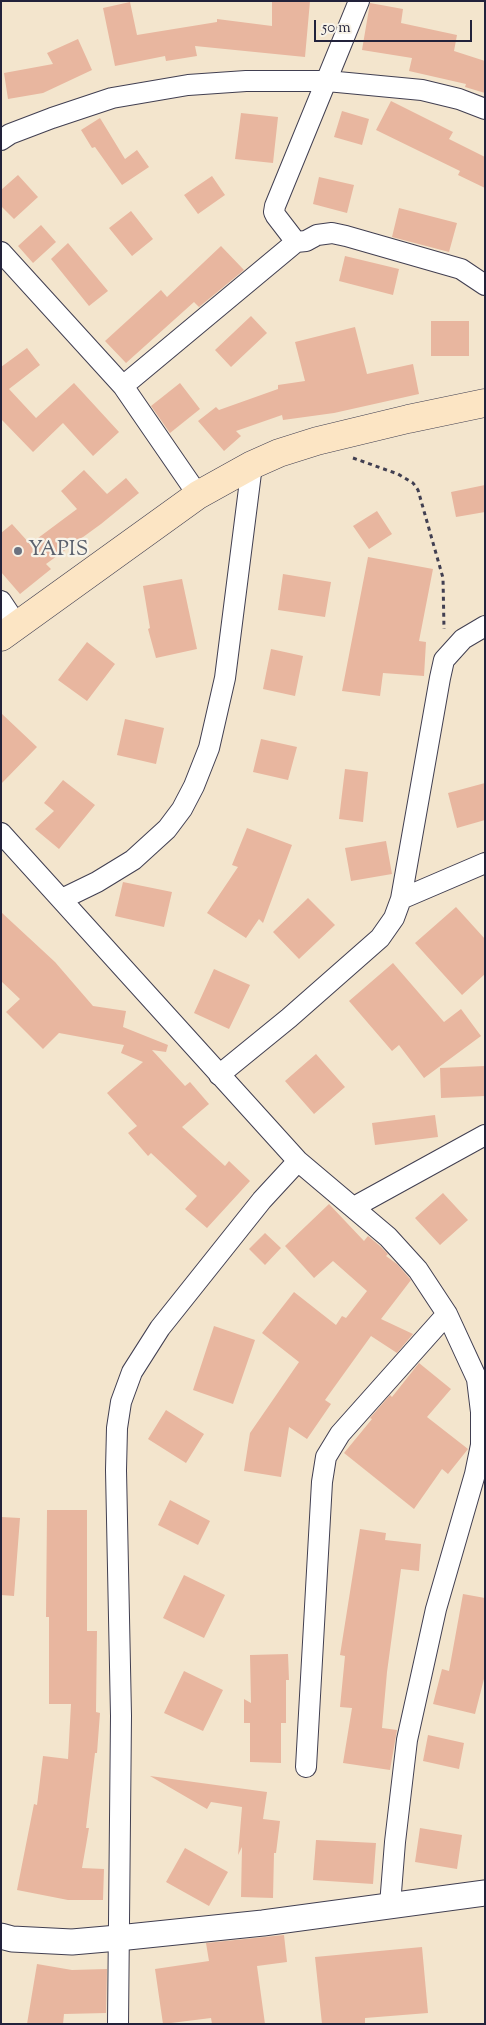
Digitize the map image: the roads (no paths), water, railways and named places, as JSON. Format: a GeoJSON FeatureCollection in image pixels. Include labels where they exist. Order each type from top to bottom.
{"type":"FeatureCollection","features":[{"type":"Feature","properties":{"kind":"main road"},"geometry":{"type":"LineString","coordinates":[[9,631],[198,495],[252,465],[279,453],[316,441],[408,418],[485,403]]}},
{"type":"Feature","properties":{"kind":"street"},"geometry":{"type":"LineString","coordinates":[[296,242],[276,216],[274,212],[275,206],[359,1]]}},
{"type":"Feature","properties":{"kind":"street"},"geometry":{"type":"LineString","coordinates":[[1,140],[10,134],[52,118],[121,96],[207,84],[246,81],[326,81],[422,90],[459,99],[485,110]]}},
{"type":"Feature","properties":{"kind":"street"},"geometry":{"type":"LineString","coordinates":[[123,386],[296,242],[306,241],[316,235],[332,233],[346,236],[461,269],[485,285]]}},
{"type":"Feature","properties":{"kind":"street"},"geometry":{"type":"LineString","coordinates":[[1,252],[123,386],[198,495]]}},
{"type":"Feature","properties":{"kind":"street"},"geometry":{"type":"LineString","coordinates":[[62,899],[97,882],[133,860],[167,829],[182,809],[194,786],[209,748],[225,678],[252,465]]}},
{"type":"Feature","properties":{"kind":"street"},"geometry":{"type":"LineString","coordinates":[[1,601],[9,631]]}},
{"type":"Feature","properties":{"kind":"street"},"geometry":{"type":"LineString","coordinates":[[219,1075],[289,1018],[380,938],[394,918],[402,899],[444,660],[463,638],[485,626]]}},
{"type":"Feature","properties":{"kind":"street"},"geometry":{"type":"LineString","coordinates":[[1,832],[298,1161],[388,1237],[418,1270],[446,1314],[477,1379],[481,1412],[481,1445],[475,1474],[436,1609],[407,1740],[390,1905]]}},
{"type":"Feature","properties":{"kind":"street"},"geometry":{"type":"LineString","coordinates":[[402,899],[485,863]]}},
{"type":"Feature","properties":{"kind":"street"},"geometry":{"type":"LineString","coordinates":[[354,1207],[485,1134]]}},
{"type":"Feature","properties":{"kind":"street"},"geometry":{"type":"LineString","coordinates":[[118,2024],[122,1716],[116,1470],[117,1428],[121,1402],[132,1372],[160,1328],[262,1200],[298,1161]]}},
{"type":"Feature","properties":{"kind":"street"},"geometry":{"type":"LineString","coordinates":[[306,1767],[322,1482],[326,1458],[340,1434],[446,1314]]}},
{"type":"Feature","properties":{"kind":"street"},"geometry":{"type":"LineString","coordinates":[[1,1936],[12,1939],[72,1942],[118,1938],[263,1923],[485,1893]]}},
{"type":"Feature","properties":{"kind":"place","name":"YAPIS"},"geometry":{"type":"Point","coordinates":[18,551]}}]}
